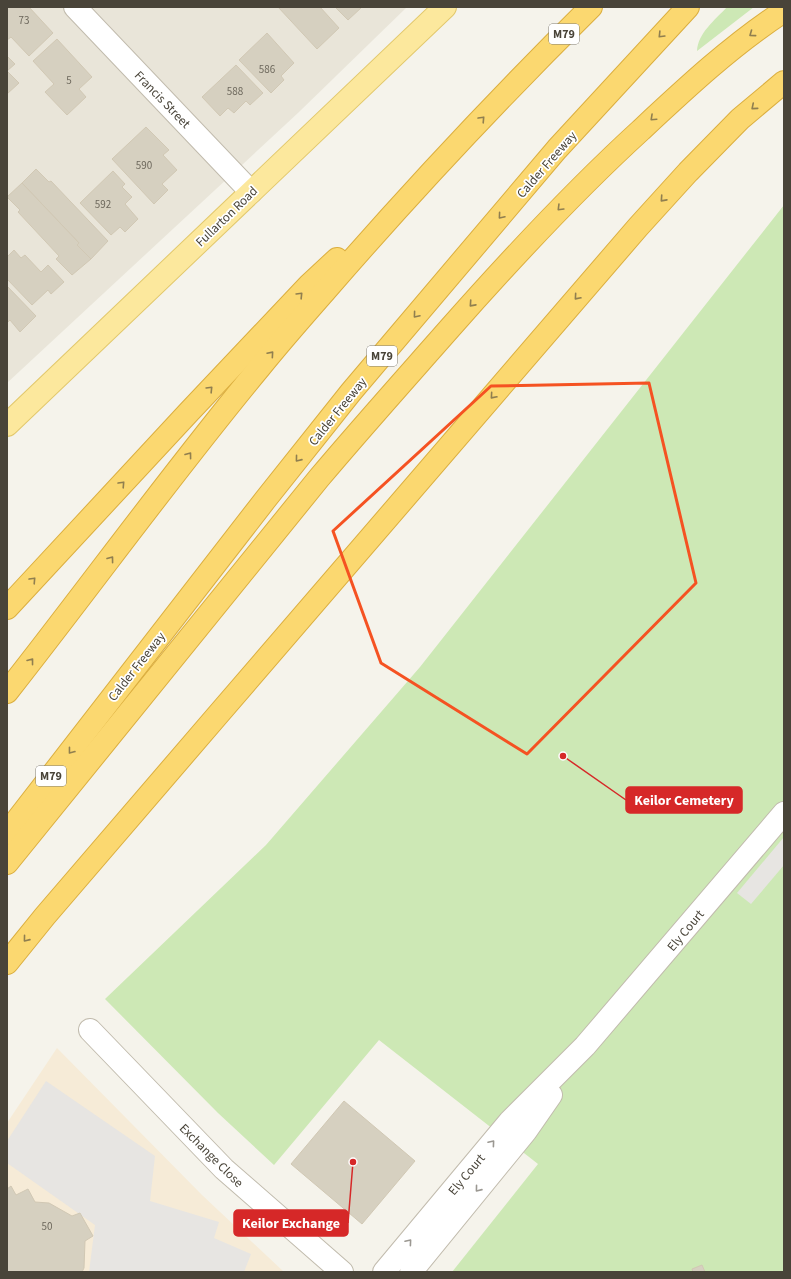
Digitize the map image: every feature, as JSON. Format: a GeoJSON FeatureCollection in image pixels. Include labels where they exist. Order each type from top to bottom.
{"type":"FeatureCollection","features":[{"type":"Feature","properties":{"kind":"highway"},"geometry":{"type":"LineString","coordinates":[[536,61],[586,7]]}},
{"type":"Feature","properties":{"kind":"highway","name":"M79"},"geometry":{"type":"LineString","coordinates":[[7,692],[202,438],[261,365],[383,224],[536,61],[591,7]]}},
{"type":"Feature","properties":{"kind":"highway","name":"Calder Freeway"},"geometry":{"type":"LineString","coordinates":[[7,833],[265,500],[351,392],[558,149],[688,7]]}},
{"type":"Feature","properties":{"kind":"highway"},"geometry":{"type":"LineString","coordinates":[[7,863],[319,478],[368,420],[500,272],[610,159],[669,103],[723,56],[784,11]]}},
{"type":"Feature","properties":{"kind":"highway"},"geometry":{"type":"LineString","coordinates":[[7,963],[206,729],[638,227],[688,172],[740,119],[784,82]]}},
{"type":"Feature","properties":{"kind":"highway"},"geometry":{"type":"LineString","coordinates":[[7,608],[309,285],[455,147]]}},
{"type":"Feature","properties":{"kind":"main road","name":"Fullarton Road"},"geometry":{"type":"LineString","coordinates":[[7,425],[445,7]]}},
{"type":"Feature","properties":{"kind":"street","name":"Francis Street"},"geometry":{"type":"LineString","coordinates":[[74,7],[251,192]]}},
{"type":"Feature","properties":{"kind":"street","name":"Ely Court"},"geometry":{"type":"LineString","coordinates":[[384,1272],[510,1122],[585,1046],[784,813]]}},
{"type":"Feature","properties":{"kind":"street","name":"Exchange Close"},"geometry":{"type":"LineString","coordinates":[[90,1030],[224,1169],[342,1272]]}},
{"type":"Feature","properties":{"kind":"street","name":"Ely Court"},"geometry":{"type":"LineString","coordinates":[[411,1272],[526,1131],[585,1046]]}},
{"type":"Feature","properties":{"kind":"highlighted area"},"geometry":{"type":"Polygon","coordinates":[[[649,383],[696,583],[527,754],[381,663],[333,531],[491,386],[649,383]]]}},
{"type":"Feature","properties":{"kind":"shaded area"},"geometry":{"type":"Polygon","coordinates":[[[7,7],[407,7],[299,112],[7,383],[7,7]]]}},
{"type":"Feature","properties":{"kind":"shaded area"},"geometry":{"type":"Polygon","coordinates":[[[784,837],[784,865],[751,904],[737,893],[784,837]]]}},
{"type":"Feature","properties":{"kind":"shaded area"},"geometry":{"type":"Polygon","coordinates":[[[57,1048],[202,1195],[284,1272],[7,1272],[7,1123],[57,1048]]]}},
{"type":"Feature","properties":{"kind":"shaded area"},"geometry":{"type":"Polygon","coordinates":[[[46,1081],[155,1156],[150,1201],[219,1222],[214,1238],[251,1254],[244,1272],[89,1272],[95,1225],[7,1163],[7,1141],[46,1081]]]}},
{"type":"Feature","properties":{"kind":"green space"},"geometry":{"type":"Polygon","coordinates":[[[727,7],[754,7],[697,51],[700,38],[712,22],[727,7]]]}},
{"type":"Feature","properties":{"kind":"green space"},"geometry":{"type":"Polygon","coordinates":[[[784,205],[784,1272],[452,1272],[538,1164],[379,1040],[274,1165],[218,1113],[105,999],[266,845],[420,667],[784,205]]]}},
{"type":"Feature","properties":{"kind":"building"},"geometry":{"type":"Polygon","coordinates":[[[7,7],[29,7],[53,33],[29,56],[11,37],[7,40],[7,7]]]}},
{"type":"Feature","properties":{"kind":"building"},"geometry":{"type":"Polygon","coordinates":[[[278,7],[320,7],[339,28],[317,49],[278,7]]]}},
{"type":"Feature","properties":{"kind":"building"},"geometry":{"type":"Polygon","coordinates":[[[335,7],[362,7],[348,20],[335,7]]]}},
{"type":"Feature","properties":{"kind":"building"},"geometry":{"type":"Polygon","coordinates":[[[267,33],[294,63],[281,76],[284,80],[271,93],[239,60],[267,33]]]}},
{"type":"Feature","properties":{"kind":"building"},"geometry":{"type":"Polygon","coordinates":[[[57,39],[92,77],[79,89],[86,97],[67,115],[45,92],[54,84],[33,61],[57,39]]]}},
{"type":"Feature","properties":{"kind":"building"},"geometry":{"type":"Polygon","coordinates":[[[7,56],[15,64],[7,71],[7,56]]]}},
{"type":"Feature","properties":{"kind":"building"},"geometry":{"type":"Polygon","coordinates":[[[236,65],[263,93],[250,105],[246,101],[234,113],[228,108],[220,116],[202,97],[236,65]]]}},
{"type":"Feature","properties":{"kind":"building"},"geometry":{"type":"Polygon","coordinates":[[[7,71],[19,83],[7,94],[7,71]]]}},
{"type":"Feature","properties":{"kind":"building"},"geometry":{"type":"Polygon","coordinates":[[[146,127],[169,150],[163,155],[177,170],[162,184],[168,190],[154,204],[112,159],[146,127]]]}},
{"type":"Feature","properties":{"kind":"building"},"geometry":{"type":"Polygon","coordinates":[[[36,169],[49,182],[51,181],[108,241],[91,259],[77,245],[79,243],[22,183],[36,169]]]}},
{"type":"Feature","properties":{"kind":"building"},"geometry":{"type":"Polygon","coordinates":[[[113,171],[125,184],[122,187],[132,197],[125,204],[138,219],[125,232],[120,227],[111,235],[80,203],[113,171]]]}},
{"type":"Feature","properties":{"kind":"building"},"geometry":{"type":"Polygon","coordinates":[[[22,183],[79,243],[77,245],[91,259],[72,275],[56,259],[59,256],[18,212],[20,210],[7,197],[22,183]]]}},
{"type":"Feature","properties":{"kind":"building"},"geometry":{"type":"Polygon","coordinates":[[[14,250],[21,258],[25,255],[41,272],[48,265],[64,282],[51,294],[48,290],[32,305],[7,279],[7,257],[14,250]]]}},
{"type":"Feature","properties":{"kind":"building"},"geometry":{"type":"Polygon","coordinates":[[[7,286],[36,316],[20,332],[10,320],[7,323],[7,286]]]}},
{"type":"Feature","properties":{"kind":"building"},"geometry":{"type":"Polygon","coordinates":[[[344,1101],[415,1161],[362,1224],[291,1164],[344,1101]]]}},
{"type":"Feature","properties":{"kind":"building"},"geometry":{"type":"Polygon","coordinates":[[[11,1186],[16,1195],[28,1189],[35,1202],[49,1203],[72,1216],[80,1213],[93,1236],[85,1241],[84,1268],[82,1272],[7,1272],[7,1189],[11,1186]]]}},
{"type":"Feature","properties":{"kind":"building"},"geometry":{"type":"Polygon","coordinates":[[[702,1265],[705,1272],[693,1272],[692,1269],[702,1265]]]}},
{"type":"Feature","properties":{"kind":"place","name":"Keilor Cemetery"},"geometry":{"type":"Point","coordinates":[563,756]}},
{"type":"Feature","properties":{"kind":"place","name":"Keilor Exchange"},"geometry":{"type":"Point","coordinates":[353,1162]}}]}
